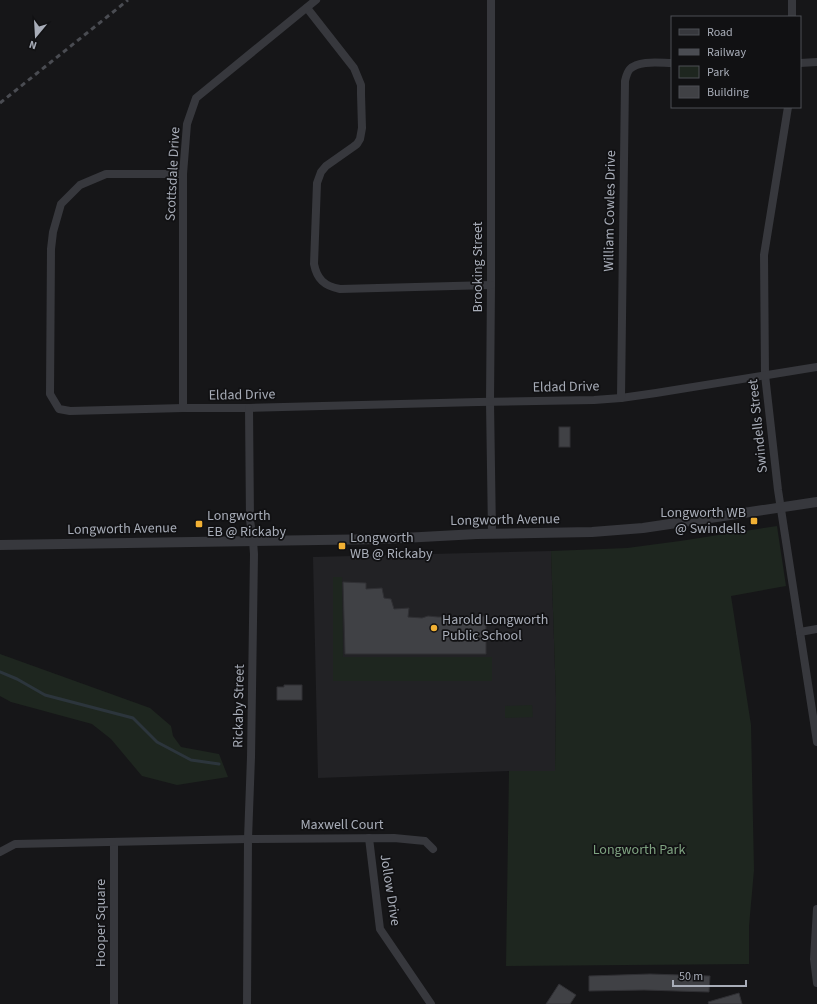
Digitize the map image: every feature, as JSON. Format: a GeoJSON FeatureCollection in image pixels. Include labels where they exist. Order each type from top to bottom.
{"type":"FeatureCollection","features":[{"type":"Feature","properties":{"kind":"street","name":"Scottsdale Drive"},"geometry":{"type":"LineString","coordinates":[[183,408],[183,174],[187,124],[196,98],[316,0]]}},
{"type":"Feature","properties":{"kind":"street","name":"Brooking Street"},"geometry":{"type":"LineString","coordinates":[[492,0],[490,402],[492,533]]}},
{"type":"Feature","properties":{"kind":"street"},"geometry":{"type":"LineString","coordinates":[[792,0],[792,16]]}},
{"type":"Feature","properties":{"kind":"street"},"geometry":{"type":"LineString","coordinates":[[307,8],[354,68],[361,85],[362,128],[360,139],[357,144],[326,166],[318,177],[314,264],[318,277],[331,287],[340,289],[491,285]]}},
{"type":"Feature","properties":{"kind":"street"},"geometry":{"type":"LineString","coordinates":[[801,63],[817,62]]}},
{"type":"Feature","properties":{"kind":"street","name":"William Cowles Drive"},"geometry":{"type":"LineString","coordinates":[[621,398],[625,81],[630,69],[638,64],[671,63]]}},
{"type":"Feature","properties":{"kind":"street","name":"Swindells Street"},"geometry":{"type":"LineString","coordinates":[[788,108],[764,255],[765,375],[781,507],[817,742]]}},
{"type":"Feature","properties":{"kind":"street","name":"Eldad Drive"},"geometry":{"type":"LineString","coordinates":[[183,174],[106,174],[80,185],[62,204],[53,232],[51,249],[50,394],[59,409],[70,411],[249,408],[594,400],[621,398],[817,366]]}},
{"type":"Feature","properties":{"kind":"street","name":"Rickaby Street"},"geometry":{"type":"LineString","coordinates":[[247,1004],[248,839],[252,757],[254,541],[250,520],[249,408]]}},
{"type":"Feature","properties":{"kind":"street","name":"Longworth Avenue"},"geometry":{"type":"LineString","coordinates":[[0,545],[384,539],[492,533],[578,532],[637,529],[817,502]]}},
{"type":"Feature","properties":{"kind":"street"},"geometry":{"type":"LineString","coordinates":[[800,632],[817,629]]}},
{"type":"Feature","properties":{"kind":"street","name":"Jollow Drive"},"geometry":{"type":"LineString","coordinates":[[369,838],[380,929],[431,1004]]}},
{"type":"Feature","properties":{"kind":"street","name":"Maxwell Court"},"geometry":{"type":"LineString","coordinates":[[248,839],[394,838],[425,841],[433,849]]}},
{"type":"Feature","properties":{"kind":"street"},"geometry":{"type":"LineString","coordinates":[[0,852],[15,844],[248,839]]}},
{"type":"Feature","properties":{"kind":"street","name":"Hooper Square"},"geometry":{"type":"LineString","coordinates":[[114,842],[114,1004]]}},
{"type":"Feature","properties":{"kind":"street"},"geometry":{"type":"LineString","coordinates":[[817,909],[814,959],[817,983]]}},
{"type":"Feature","properties":{"kind":"shaded area","name":"Harold Longworth Public School"},"geometry":{"type":"Polygon","coordinates":[[[551,551],[556,699],[555,771],[509,771],[318,778],[313,557],[551,551]]]}},
{"type":"Feature","properties":{"kind":"green space","name":"Longworth Park"},"geometry":{"type":"Polygon","coordinates":[[[777,526],[786,586],[731,596],[751,725],[754,870],[749,926],[749,964],[506,966],[509,771],[555,771],[556,699],[551,551],[627,548],[777,526]]]}},
{"type":"Feature","properties":{"kind":"green space"},"geometry":{"type":"Polygon","coordinates":[[[333,577],[342,577],[343,657],[492,657],[492,681],[333,681],[333,577]]]}},
{"type":"Feature","properties":{"kind":"green space"},"geometry":{"type":"Polygon","coordinates":[[[0,654],[150,708],[171,726],[173,736],[181,747],[219,754],[228,777],[177,785],[142,776],[111,739],[92,724],[11,702],[0,696],[0,654]]]}},
{"type":"Feature","properties":{"kind":"green space"},"geometry":{"type":"Polygon","coordinates":[[[532,705],[533,717],[505,718],[505,706],[532,705]]]}},
{"type":"Feature","properties":{"kind":"building"},"geometry":{"type":"Polygon","coordinates":[[[559,427],[570,427],[570,447],[559,447],[559,427]]]}},
{"type":"Feature","properties":{"kind":"building"},"geometry":{"type":"Polygon","coordinates":[[[343,582],[366,583],[366,589],[382,588],[384,598],[391,599],[394,609],[409,608],[408,617],[486,616],[486,654],[345,654],[343,582]]]}},
{"type":"Feature","properties":{"kind":"building"},"geometry":{"type":"Polygon","coordinates":[[[284,685],[302,685],[302,700],[277,700],[277,687],[284,687],[284,685]]]}},
{"type":"Feature","properties":{"kind":"building"},"geometry":{"type":"Polygon","coordinates":[[[650,974],[710,976],[709,992],[644,990],[589,991],[589,976],[650,974]]]}},
{"type":"Feature","properties":{"kind":"building"},"geometry":{"type":"Polygon","coordinates":[[[559,984],[576,995],[570,1004],[546,1004],[559,984]]]}},
{"type":"Feature","properties":{"kind":"building"},"geometry":{"type":"Polygon","coordinates":[[[739,993],[742,1004],[709,1004],[708,1002],[739,993]]]}},
{"type":"Feature","properties":{"kind":"waterway"},"geometry":{"type":"LineString","coordinates":[[0,672],[17,679],[45,695],[133,718],[157,742],[191,760],[219,764]]}},
{"type":"Feature","properties":{"kind":"railway"},"geometry":{"type":"LineString","coordinates":[[0,103],[128,0]]}},
{"type":"Feature","properties":{"kind":"place","name":"Longworth WB @ Swindells"},"geometry":{"type":"Point","coordinates":[754,521]}},
{"type":"Feature","properties":{"kind":"place","name":"Longworth EB @ Rickaby"},"geometry":{"type":"Point","coordinates":[199,524]}},
{"type":"Feature","properties":{"kind":"place","name":"Longworth WB @ Rickaby"},"geometry":{"type":"Point","coordinates":[342,546]}},
{"type":"Feature","properties":{"kind":"place","name":"Harold Longworth Public School"},"geometry":{"type":"Point","coordinates":[434,628]}}]}
